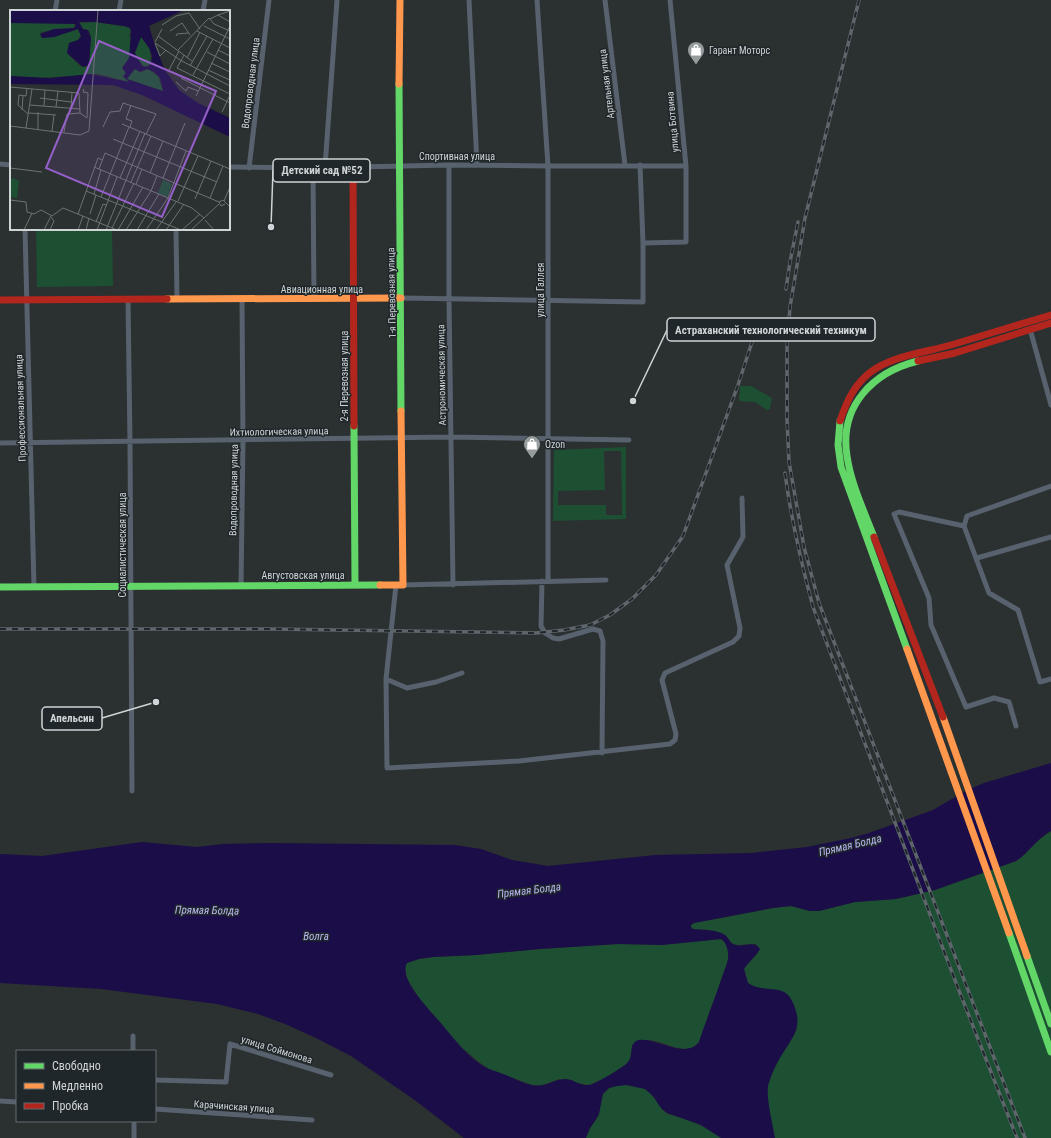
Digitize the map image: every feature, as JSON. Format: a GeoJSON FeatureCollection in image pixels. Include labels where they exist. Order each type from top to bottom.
{"type":"FeatureCollection","features":[{"type":"Feature","properties":{"kind":"main road","name":"1-я Перевозная улица"},"geometry":{"type":"LineString","coordinates":[[400,0],[399,166],[402,438],[400,585]]}},
{"type":"Feature","properties":{"kind":"main road","name":"2-я Перевозная улица"},"geometry":{"type":"LineString","coordinates":[[353,166],[355,585]]}},
{"type":"Feature","properties":{"kind":"main road","name":"Авиационная улица"},"geometry":{"type":"LineString","coordinates":[[0,300],[401,298]]}},
{"type":"Feature","properties":{"kind":"main road"},"geometry":{"type":"LineString","coordinates":[[1049,316],[950,345],[895,359],[875,369],[859,383],[847,402],[840,422],[838,445],[841,468],[1004,916],[1051,1052]]}},
{"type":"Feature","properties":{"kind":"main road"},"geometry":{"type":"LineString","coordinates":[[1051,323],[955,353],[898,367],[878,377],[864,390],[855,405],[848,423],[846,446],[850,472],[940,710],[1051,1024]]}},
{"type":"Feature","properties":{"kind":"main road","name":"Августовская улица"},"geometry":{"type":"LineString","coordinates":[[0,587],[130,588],[400,585]]}},
{"type":"Feature","properties":{"kind":"street"},"geometry":{"type":"LineString","coordinates":[[55,10],[57,0]]}},
{"type":"Feature","properties":{"kind":"street"},"geometry":{"type":"LineString","coordinates":[[119,10],[121,0]]}},
{"type":"Feature","properties":{"kind":"street"},"geometry":{"type":"LineString","coordinates":[[203,10],[205,0]]}},
{"type":"Feature","properties":{"kind":"street","name":"Водопроводная улица"},"geometry":{"type":"LineString","coordinates":[[249,168],[269,0]]}},
{"type":"Feature","properties":{"kind":"street"},"geometry":{"type":"LineString","coordinates":[[325,167],[337,0]]}},
{"type":"Feature","properties":{"kind":"street"},"geometry":{"type":"LineString","coordinates":[[469,0],[477,165]]}},
{"type":"Feature","properties":{"kind":"street","name":"улица Галлея"},"geometry":{"type":"LineString","coordinates":[[537,0],[548,166],[548,581]]}},
{"type":"Feature","properties":{"kind":"street","name":"Артельная улица"},"geometry":{"type":"LineString","coordinates":[[605,0],[625,165]]}},
{"type":"Feature","properties":{"kind":"street","name":"улица Ботвина"},"geometry":{"type":"LineString","coordinates":[[643,243],[686,242],[686,166],[670,0]]}},
{"type":"Feature","properties":{"kind":"street"},"geometry":{"type":"LineString","coordinates":[[0,164],[10,165]]}},
{"type":"Feature","properties":{"kind":"street","name":"Спортивная улица"},"geometry":{"type":"LineString","coordinates":[[230,167],[313,168],[449,164],[686,166]]}},
{"type":"Feature","properties":{"kind":"street","name":"Астрономическая улица"},"geometry":{"type":"LineString","coordinates":[[449,164],[450,437],[453,585]]}},
{"type":"Feature","properties":{"kind":"street"},"geometry":{"type":"LineString","coordinates":[[640,165],[643,243]]}},
{"type":"Feature","properties":{"kind":"street"},"geometry":{"type":"LineString","coordinates":[[313,168],[314,299]]}},
{"type":"Feature","properties":{"kind":"street","name":"Профессиональная улица"},"geometry":{"type":"LineString","coordinates":[[24,230],[34,587]]}},
{"type":"Feature","properties":{"kind":"street"},"geometry":{"type":"LineString","coordinates":[[176,230],[177,299]]}},
{"type":"Feature","properties":{"kind":"street","name":"Авиационная улица"},"geometry":{"type":"LineString","coordinates":[[401,298],[549,302],[643,302],[643,243]]}},
{"type":"Feature","properties":{"kind":"street","name":"Социалистическая улица"},"geometry":{"type":"LineString","coordinates":[[128,299],[132,791]]}},
{"type":"Feature","properties":{"kind":"street","name":"Водопроводная улица"},"geometry":{"type":"LineString","coordinates":[[241,586],[243,440],[242,299]]}},
{"type":"Feature","properties":{"kind":"street"},"geometry":{"type":"LineString","coordinates":[[1030,329],[1051,405]]}},
{"type":"Feature","properties":{"kind":"street","name":"Ихтиологическая улица"},"geometry":{"type":"LineString","coordinates":[[0,443],[450,437],[630,440]]}},
{"type":"Feature","properties":{"kind":"street"},"geometry":{"type":"LineString","coordinates":[[1051,486],[967,516],[964,526],[989,593],[1018,610],[1040,682],[1051,679]]}},
{"type":"Feature","properties":{"kind":"street"},"geometry":{"type":"LineString","coordinates":[[400,585],[386,679],[387,768],[519,761],[602,753],[670,744],[675,740],[676,734],[662,680],[665,673],[733,642],[739,636],[740,628],[727,565],[743,537],[742,498]]}},
{"type":"Feature","properties":{"kind":"street"},"geometry":{"type":"LineString","coordinates":[[964,526],[899,512],[894,514],[929,598],[930,625],[966,707],[994,698],[1009,702],[1016,726]]}},
{"type":"Feature","properties":{"kind":"street"},"geometry":{"type":"LineString","coordinates":[[977,558],[1051,537]]}},
{"type":"Feature","properties":{"kind":"street","name":"Августовская улица"},"geometry":{"type":"LineString","coordinates":[[400,585],[453,585],[606,580]]}},
{"type":"Feature","properties":{"kind":"street"},"geometry":{"type":"LineString","coordinates":[[542,581],[541,626],[545,633],[559,640],[594,629],[600,631],[603,641],[602,753]]}},
{"type":"Feature","properties":{"kind":"street"},"geometry":{"type":"LineString","coordinates":[[386,679],[407,688],[436,682],[462,673]]}},
{"type":"Feature","properties":{"kind":"street"},"geometry":{"type":"LineString","coordinates":[[133,1036],[134,1050]]}},
{"type":"Feature","properties":{"kind":"street","name":"улица Соймонова"},"geometry":{"type":"LineString","coordinates":[[156,1080],[226,1082],[230,1044],[331,1075]]}},
{"type":"Feature","properties":{"kind":"street"},"geometry":{"type":"LineString","coordinates":[[0,1101],[16,1102]]}},
{"type":"Feature","properties":{"kind":"street","name":"Карачинская улица"},"geometry":{"type":"LineString","coordinates":[[156,1110],[312,1120]]}},
{"type":"Feature","properties":{"kind":"street"},"geometry":{"type":"LineString","coordinates":[[134,1122],[134,1138]]}},
{"type":"Feature","properties":{"kind":"green space"},"geometry":{"type":"Polygon","coordinates":[[[36,230],[112,230],[113,286],[37,287],[36,230]]]}},
{"type":"Feature","properties":{"kind":"green space"},"geometry":{"type":"Polygon","coordinates":[[[740,386],[751,386],[772,398],[770,409],[767,410],[755,402],[739,401],[740,386]]]}},
{"type":"Feature","properties":{"kind":"green space"},"geometry":{"type":"Polygon","coordinates":[[[626,447],[626,519],[553,521],[554,450],[626,447]],[[604,451],[605,490],[558,491],[558,505],[606,505],[606,515],[622,515],[621,451],[604,451]]]}},
{"type":"Feature","properties":{"kind":"green space"},"geometry":{"type":"Polygon","coordinates":[[[1051,831],[1051,1138],[586,1138],[588,1131],[599,1114],[600,1100],[603,1093],[612,1087],[624,1085],[636,1086],[646,1090],[652,1095],[666,1113],[684,1118],[712,1131],[787,1047],[797,1029],[766,989],[757,988],[748,983],[744,969],[758,953],[756,944],[736,945],[731,943],[725,935],[693,929],[691,925],[694,923],[791,906],[810,911],[819,911],[855,902],[896,899],[935,890],[1016,861],[1051,831]]]}},
{"type":"Feature","properties":{"kind":"green space"},"geometry":{"type":"Polygon","coordinates":[[[722,939],[727,948],[728,961],[699,1042],[693,1047],[687,1049],[681,1049],[654,1040],[648,1040],[632,1045],[631,1056],[628,1063],[609,1076],[589,1085],[577,1083],[572,1080],[559,1079],[543,1085],[532,1085],[489,1069],[459,1045],[421,1001],[406,977],[405,966],[407,963],[433,957],[618,944],[662,945],[722,939]]]}},
{"type":"Feature","properties":{"kind":"water","name":"Волга"},"geometry":{"type":"Polygon","coordinates":[[[1051,763],[1051,831],[1016,861],[935,890],[896,899],[855,902],[819,911],[810,911],[791,906],[773,908],[694,923],[691,925],[693,929],[709,930],[721,933],[734,944],[752,944],[758,946],[760,949],[744,969],[748,983],[753,986],[784,992],[789,996],[794,1005],[797,1015],[797,1027],[793,1037],[776,1064],[768,1086],[769,1104],[775,1138],[721,1138],[701,1125],[667,1113],[645,1089],[626,1085],[609,1088],[603,1094],[599,1114],[590,1128],[586,1138],[464,1138],[416,1101],[351,1056],[285,1024],[258,1014],[217,1004],[101,989],[0,983],[0,854],[42,856],[142,842],[197,847],[223,844],[271,843],[455,845],[481,849],[512,860],[548,866],[655,855],[751,853],[807,847],[869,833],[933,810],[967,790],[984,783],[1051,763]],[[721,939],[662,945],[618,944],[433,957],[407,963],[405,970],[411,985],[422,1002],[462,1048],[481,1065],[523,1082],[538,1086],[566,1079],[583,1085],[589,1085],[603,1079],[628,1062],[631,1056],[633,1043],[636,1041],[646,1040],[670,1047],[686,1049],[693,1047],[699,1042],[728,961],[728,951],[721,939]]]}},
{"type":"Feature","properties":{"kind":"railway"},"geometry":{"type":"LineString","coordinates":[[859,0],[805,218],[790,307],[787,347],[787,420],[789,462],[804,547],[819,603],[1025,1138]]}},
{"type":"Feature","properties":{"kind":"railway"},"geometry":{"type":"LineString","coordinates":[[786,289],[798,222]]}},
{"type":"Feature","properties":{"kind":"railway"},"geometry":{"type":"LineString","coordinates":[[0,629],[270,629],[536,633],[590,625],[610,615],[632,599],[656,575],[683,536],[738,385],[753,339]]}},
{"type":"Feature","properties":{"kind":"railway"},"geometry":{"type":"LineString","coordinates":[[785,473],[790,507],[804,574],[813,607],[958,988],[1017,1138]]}},
{"type":"Feature","properties":{"kind":"traffic: fast"},"geometry":{"type":"LineString","coordinates":[[399,84],[401,411]]}},
{"type":"Feature","properties":{"kind":"traffic: fast"},"geometry":{"type":"LineString","coordinates":[[874,537],[858,497],[849,466],[846,438],[848,422],[854,407],[863,394],[874,383],[887,373],[918,361]]}},
{"type":"Feature","properties":{"kind":"traffic: fast"},"geometry":{"type":"LineString","coordinates":[[840,421],[838,445],[841,467],[907,649]]}},
{"type":"Feature","properties":{"kind":"traffic: fast"},"geometry":{"type":"LineString","coordinates":[[354,426],[355,585]]}},
{"type":"Feature","properties":{"kind":"traffic: fast"},"geometry":{"type":"LineString","coordinates":[[0,587],[380,585]]}},
{"type":"Feature","properties":{"kind":"traffic: fast"},"geometry":{"type":"LineString","coordinates":[[1009,933],[1051,1052]]}},
{"type":"Feature","properties":{"kind":"traffic: fast"},"geometry":{"type":"LineString","coordinates":[[1027,956],[1051,1024]]}},
{"type":"Feature","properties":{"kind":"traffic: slow"},"geometry":{"type":"LineString","coordinates":[[399,84],[400,0]]}},
{"type":"Feature","properties":{"kind":"traffic: slow"},"geometry":{"type":"LineString","coordinates":[[167,299],[401,298]]}},
{"type":"Feature","properties":{"kind":"traffic: slow"},"geometry":{"type":"LineString","coordinates":[[380,585],[403,585],[401,411]]}},
{"type":"Feature","properties":{"kind":"traffic: slow"},"geometry":{"type":"LineString","coordinates":[[907,649],[1009,933]]}},
{"type":"Feature","properties":{"kind":"traffic: slow"},"geometry":{"type":"LineString","coordinates":[[943,717],[1027,956]]}},
{"type":"Feature","properties":{"kind":"traffic: jam"},"geometry":{"type":"LineString","coordinates":[[353,167],[354,426]]}},
{"type":"Feature","properties":{"kind":"traffic: jam"},"geometry":{"type":"LineString","coordinates":[[0,300],[167,299]]}},
{"type":"Feature","properties":{"kind":"traffic: jam"},"geometry":{"type":"LineString","coordinates":[[840,421],[849,398],[857,385],[868,374],[884,364],[903,357],[951,345],[1051,315]]}},
{"type":"Feature","properties":{"kind":"traffic: jam"},"geometry":{"type":"LineString","coordinates":[[918,361],[955,353],[1051,323]]}},
{"type":"Feature","properties":{"kind":"traffic: jam"},"geometry":{"type":"LineString","coordinates":[[874,537],[943,717]]}},
{"type":"Feature","properties":{"kind":"place","name":"Гарант Моторс"},"geometry":{"type":"Point","coordinates":[696,65]}},
{"type":"Feature","properties":{"kind":"place","name":"Детский сад №52"},"geometry":{"type":"Point","coordinates":[271,227]}},
{"type":"Feature","properties":{"kind":"place","name":"Астраханский технологический техникум"},"geometry":{"type":"Point","coordinates":[633,401]}},
{"type":"Feature","properties":{"kind":"place","name":"Ozon"},"geometry":{"type":"Point","coordinates":[532,459]}},
{"type":"Feature","properties":{"kind":"place","name":"Апельсин"},"geometry":{"type":"Point","coordinates":[156,702]}},
{"type":"Feature","properties":{"kind":"water label","name":"Прямая Болда"},"geometry":{"type":"Point","coordinates":[850,845]}},
{"type":"Feature","properties":{"kind":"water label","name":"Прямая Болда"},"geometry":{"type":"Point","coordinates":[529,890]}},
{"type":"Feature","properties":{"kind":"water label","name":"Прямая Болда"},"geometry":{"type":"Point","coordinates":[207,910]}}]}
